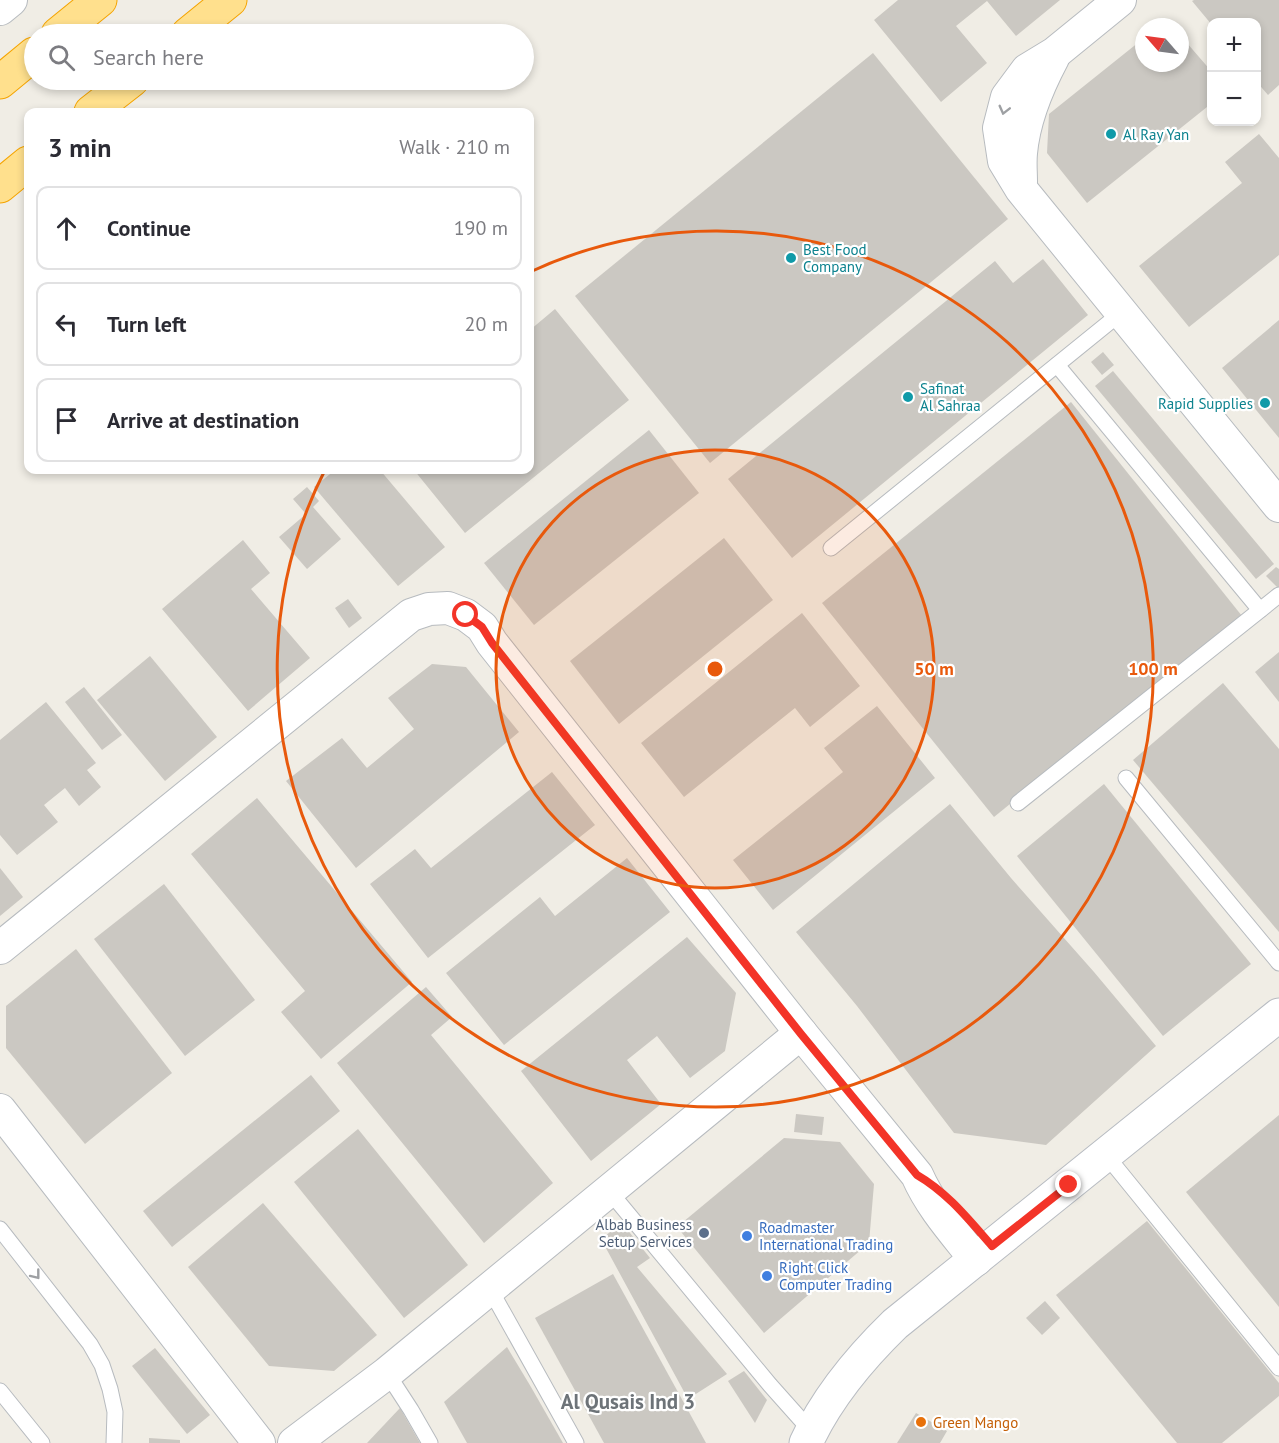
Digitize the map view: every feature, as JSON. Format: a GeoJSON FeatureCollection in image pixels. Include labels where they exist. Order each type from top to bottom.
{"type":"FeatureCollection","features":[{"type":"Feature","properties":{"kind":"highway"},"geometry":{"type":"LineString","coordinates":[[70,24],[99,0]]}},
{"type":"Feature","properties":{"kind":"highway"},"geometry":{"type":"LineString","coordinates":[[200,24],[230,0]]}},
{"type":"Feature","properties":{"kind":"highway"},"geometry":{"type":"LineString","coordinates":[[0,82],[24,62]]}},
{"type":"Feature","properties":{"kind":"highway"},"geometry":{"type":"LineString","coordinates":[[96,108],[119,90]]}},
{"type":"Feature","properties":{"kind":"highway"},"geometry":{"type":"LineString","coordinates":[[0,186],[24,166]]}},
{"type":"Feature","properties":{"kind":"main road"},"geometry":{"type":"LineString","coordinates":[[808,1437],[828,1402],[848,1374],[895,1324],[1279,1015]]}},
{"type":"Feature","properties":{"kind":"street"},"geometry":{"type":"LineString","coordinates":[[0,9],[11,0]]}},
{"type":"Feature","properties":{"kind":"street"},"geometry":{"type":"LineString","coordinates":[[1120,0],[1055,53],[1038,85],[1027,118],[1021,153],[1021,189],[1279,506]]}},
{"type":"Feature","properties":{"kind":"street"},"geometry":{"type":"LineString","coordinates":[[0,948],[395,627],[420,624],[446,626],[470,632],[492,643],[801,1034],[917,1175],[936,1209],[984,1253]]}},
{"type":"Feature","properties":{"kind":"street"},"geometry":{"type":"LineString","coordinates":[[294,1443],[387,1373],[801,1034]]}},
{"type":"Feature","properties":{"kind":"street"},"geometry":{"type":"LineString","coordinates":[[0,1110],[259,1443]]}},
{"type":"Feature","properties":{"kind":"lane"},"geometry":{"type":"LineString","coordinates":[[831,548],[1122,312]]}},
{"type":"Feature","properties":{"kind":"lane"},"geometry":{"type":"LineString","coordinates":[[1057,365],[1260,610]]}},
{"type":"Feature","properties":{"kind":"lane"},"geometry":{"type":"LineString","coordinates":[[1018,803],[1279,595]]}},
{"type":"Feature","properties":{"kind":"lane"},"geometry":{"type":"LineString","coordinates":[[1126,778],[1279,963]]}},
{"type":"Feature","properties":{"kind":"lane"},"geometry":{"type":"LineString","coordinates":[[1106,1155],[1279,1368]]}},
{"type":"Feature","properties":{"kind":"lane"},"geometry":{"type":"LineString","coordinates":[[610,1192],[770,1385],[808,1437]]}},
{"type":"Feature","properties":{"kind":"lane"},"geometry":{"type":"LineString","coordinates":[[0,1228],[90,1344],[102,1365],[115,1412],[114,1443]]}},
{"type":"Feature","properties":{"kind":"lane"},"geometry":{"type":"LineString","coordinates":[[490,1289],[576,1443]]}},
{"type":"Feature","properties":{"kind":"lane"},"geometry":{"type":"LineString","coordinates":[[387,1373],[430,1443]]}},
{"type":"Feature","properties":{"kind":"lane"},"geometry":{"type":"LineString","coordinates":[[0,1391],[42,1443]]}},
{"type":"Feature","properties":{"kind":"building"},"geometry":{"type":"Polygon","coordinates":[[[898,0],[1060,0],[1016,36],[987,1],[956,26],[987,63],[941,102],[874,20],[898,0]]]}},
{"type":"Feature","properties":{"kind":"building"},"geometry":{"type":"Polygon","coordinates":[[[1279,0],[1279,85],[1268,95],[1261,87],[1261,18],[1207,19],[1192,1],[1279,0]]]}},
{"type":"Feature","properties":{"kind":"building","name":"Al Ray Yan"},"geometry":{"type":"Polygon","coordinates":[[[1135,45],[1135,72],[1189,72],[1189,45],[1207,66],[1207,107],[1087,203],[1047,153],[1049,114],[1135,45]]]}},
{"type":"Feature","properties":{"kind":"building","name":"Best Food Company"},"geometry":{"type":"Polygon","coordinates":[[[873,53],[1008,219],[710,463],[575,296],[873,53]]]}},
{"type":"Feature","properties":{"kind":"building"},"geometry":{"type":"Polygon","coordinates":[[[1259,134],[1279,158],[1279,255],[1189,327],[1139,266],[1242,183],[1225,162],[1259,134]]]}},
{"type":"Feature","properties":{"kind":"building","name":"Safinat Al Sahraa"},"geometry":{"type":"Polygon","coordinates":[[[1043,259],[1088,315],[792,558],[728,479],[995,261],[1013,283],[1043,259]]]}},
{"type":"Feature","properties":{"kind":"building"},"geometry":{"type":"Polygon","coordinates":[[[555,309],[629,400],[465,533],[417,474],[534,474],[534,327],[555,309]]]}},
{"type":"Feature","properties":{"kind":"building","name":"Rapid Supplies"},"geometry":{"type":"Polygon","coordinates":[[[1279,320],[1279,438],[1222,368],[1279,320]]]}},
{"type":"Feature","properties":{"kind":"building"},"geometry":{"type":"Polygon","coordinates":[[[1103,352],[1114,365],[1102,375],[1091,362],[1103,352]]]}},
{"type":"Feature","properties":{"kind":"building"},"geometry":{"type":"Polygon","coordinates":[[[1113,371],[1274,564],[1256,579],[1095,386],[1113,371]]]}},
{"type":"Feature","properties":{"kind":"building"},"geometry":{"type":"Polygon","coordinates":[[[1071,402],[1242,616],[994,817],[822,603],[1071,402]]]}},
{"type":"Feature","properties":{"kind":"building"},"geometry":{"type":"Polygon","coordinates":[[[649,430],[699,493],[534,625],[484,563],[649,430]]]}},
{"type":"Feature","properties":{"kind":"building"},"geometry":{"type":"Polygon","coordinates":[[[330,474],[383,474],[445,547],[398,586],[314,487],[330,474]]]}},
{"type":"Feature","properties":{"kind":"building"},"geometry":{"type":"Polygon","coordinates":[[[307,487],[319,501],[313,507],[341,539],[307,569],[279,537],[306,514],[293,499],[307,487]]]}},
{"type":"Feature","properties":{"kind":"building"},"geometry":{"type":"Polygon","coordinates":[[[724,538],[773,600],[619,724],[570,661],[724,538]]]}},
{"type":"Feature","properties":{"kind":"building"},"geometry":{"type":"Polygon","coordinates":[[[243,540],[270,573],[251,589],[310,658],[248,711],[162,609],[243,540]]]}},
{"type":"Feature","properties":{"kind":"building"},"geometry":{"type":"Polygon","coordinates":[[[1276,567],[1279,569],[1279,589],[1266,576],[1276,567]]]}},
{"type":"Feature","properties":{"kind":"building"},"geometry":{"type":"Polygon","coordinates":[[[348,599],[362,618],[349,628],[335,608],[348,599]]]}},
{"type":"Feature","properties":{"kind":"building"},"geometry":{"type":"Polygon","coordinates":[[[802,613],[860,686],[810,727],[795,708],[684,797],[641,743],[802,613]]]}},
{"type":"Feature","properties":{"kind":"building"},"geometry":{"type":"Polygon","coordinates":[[[1279,652],[1279,702],[1255,672],[1279,652]]]}},
{"type":"Feature","properties":{"kind":"building"},"geometry":{"type":"Polygon","coordinates":[[[150,656],[217,737],[165,781],[97,700],[150,656]]]}},
{"type":"Feature","properties":{"kind":"building"},"geometry":{"type":"Polygon","coordinates":[[[432,664],[466,667],[519,732],[356,868],[286,781],[342,738],[367,768],[414,729],[388,698],[432,664]]]}},
{"type":"Feature","properties":{"kind":"building"},"geometry":{"type":"Polygon","coordinates":[[[1223,683],[1279,749],[1279,932],[1133,760],[1223,683]]]}},
{"type":"Feature","properties":{"kind":"building"},"geometry":{"type":"Polygon","coordinates":[[[84,687],[122,735],[102,750],[65,702],[84,687]]]}},
{"type":"Feature","properties":{"kind":"building"},"geometry":{"type":"Polygon","coordinates":[[[46,702],[96,763],[87,770],[101,787],[79,806],[65,788],[44,805],[58,822],[17,855],[0,835],[0,740],[46,702]]]}},
{"type":"Feature","properties":{"kind":"building"},"geometry":{"type":"Polygon","coordinates":[[[877,706],[935,778],[773,910],[733,860],[843,772],[824,748],[877,706]]]}},
{"type":"Feature","properties":{"kind":"building"},"geometry":{"type":"Polygon","coordinates":[[[552,772],[595,825],[428,958],[370,884],[415,849],[431,868],[552,772]]]}},
{"type":"Feature","properties":{"kind":"building"},"geometry":{"type":"Polygon","coordinates":[[[1104,784],[1251,964],[1163,1036],[1017,856],[1104,784]]]}},
{"type":"Feature","properties":{"kind":"building"},"geometry":{"type":"Polygon","coordinates":[[[257,798],[412,982],[321,1059],[281,1012],[305,991],[191,854],[257,798]]]}},
{"type":"Feature","properties":{"kind":"building"},"geometry":{"type":"Polygon","coordinates":[[[950,804],[1156,1046],[1046,1145],[954,1133],[857,1006],[796,932],[950,804]]]}},
{"type":"Feature","properties":{"kind":"building"},"geometry":{"type":"Polygon","coordinates":[[[627,858],[670,912],[504,1045],[446,973],[540,897],[555,916],[627,858]]]}},
{"type":"Feature","properties":{"kind":"building"},"geometry":{"type":"Polygon","coordinates":[[[0,868],[23,897],[0,916],[0,868]]]}},
{"type":"Feature","properties":{"kind":"building"},"geometry":{"type":"Polygon","coordinates":[[[164,884],[255,1000],[185,1056],[94,939],[164,884]]]}},
{"type":"Feature","properties":{"kind":"building"},"geometry":{"type":"Polygon","coordinates":[[[687,937],[736,993],[725,1051],[690,1078],[657,1036],[627,1060],[661,1104],[591,1161],[521,1071],[687,937]]]}},
{"type":"Feature","properties":{"kind":"building"},"geometry":{"type":"Polygon","coordinates":[[[76,949],[172,1073],[85,1144],[6,1048],[6,1006],[76,949]]]}},
{"type":"Feature","properties":{"kind":"building"},"geometry":{"type":"Polygon","coordinates":[[[426,987],[452,1017],[431,1035],[553,1183],[484,1243],[337,1063],[426,987]]]}},
{"type":"Feature","properties":{"kind":"building"},"geometry":{"type":"Polygon","coordinates":[[[311,1075],[340,1111],[172,1247],[143,1211],[311,1075]]]}},
{"type":"Feature","properties":{"kind":"building"},"geometry":{"type":"Polygon","coordinates":[[[796,1114],[824,1117],[822,1135],[794,1132],[796,1114]]]}},
{"type":"Feature","properties":{"kind":"building"},"geometry":{"type":"Polygon","coordinates":[[[1279,1115],[1279,1307],[1186,1192],[1279,1115]]]}},
{"type":"Feature","properties":{"kind":"building"},"geometry":{"type":"Polygon","coordinates":[[[358,1129],[468,1265],[404,1318],[294,1182],[358,1129]]]}},
{"type":"Feature","properties":{"kind":"building"},"geometry":{"type":"Polygon","coordinates":[[[784,1138],[840,1142],[874,1184],[869,1243],[764,1333],[677,1227],[784,1138]]]}},
{"type":"Feature","properties":{"kind":"building"},"geometry":{"type":"Polygon","coordinates":[[[263,1203],[377,1335],[334,1371],[269,1366],[188,1267],[263,1203]]]}},
{"type":"Feature","properties":{"kind":"building"},"geometry":{"type":"Polygon","coordinates":[[[1147,1221],[1279,1383],[1279,1396],[1222,1443],[1177,1443],[1056,1295],[1147,1221]]]}},
{"type":"Feature","properties":{"kind":"building"},"geometry":{"type":"Polygon","coordinates":[[[622,1223],[650,1258],[637,1267],[727,1374],[688,1399],[601,1239],[622,1223]]]}},
{"type":"Feature","properties":{"kind":"building"},"geometry":{"type":"Polygon","coordinates":[[[613,1274],[706,1443],[604,1443],[535,1318],[613,1274]]]}},
{"type":"Feature","properties":{"kind":"building"},"geometry":{"type":"Polygon","coordinates":[[[1045,1301],[1060,1318],[1042,1335],[1026,1318],[1045,1301]]]}},
{"type":"Feature","properties":{"kind":"building"},"geometry":{"type":"Polygon","coordinates":[[[507,1347],[563,1443],[467,1443],[444,1402],[507,1347]]]}},
{"type":"Feature","properties":{"kind":"building"},"geometry":{"type":"Polygon","coordinates":[[[155,1348],[210,1415],[187,1434],[132,1366],[155,1348]]]}},
{"type":"Feature","properties":{"kind":"building"},"geometry":{"type":"Polygon","coordinates":[[[744,1371],[767,1400],[755,1423],[728,1381],[744,1371]]]}},
{"type":"Feature","properties":{"kind":"building"},"geometry":{"type":"Polygon","coordinates":[[[400,1408],[420,1443],[367,1443],[400,1408]]]}},
{"type":"Feature","properties":{"kind":"building","name":"Green Mango"},"geometry":{"type":"Polygon","coordinates":[[[916,1413],[947,1431],[940,1443],[897,1443],[916,1413]]]}},
{"type":"Feature","properties":{"kind":"building"},"geometry":{"type":"Polygon","coordinates":[[[149,1438],[180,1440],[180,1443],[149,1443],[149,1438]]]}},
{"type":"Feature","properties":{"kind":"place","name":"Al Ray Yan"},"geometry":{"type":"Point","coordinates":[1111,134]}},
{"type":"Feature","properties":{"kind":"place","name":"Best Food Company"},"geometry":{"type":"Point","coordinates":[791,258]}},
{"type":"Feature","properties":{"kind":"place","name":"Safinat Al Sahraa"},"geometry":{"type":"Point","coordinates":[908,397]}},
{"type":"Feature","properties":{"kind":"place","name":"Rapid Supplies"},"geometry":{"type":"Point","coordinates":[1265,403]}},
{"type":"Feature","properties":{"kind":"place","name":"Albab Business Setup Services"},"geometry":{"type":"Point","coordinates":[704,1233]}},
{"type":"Feature","properties":{"kind":"place","name":"Roadmaster International Trading"},"geometry":{"type":"Point","coordinates":[747,1236]}},
{"type":"Feature","properties":{"kind":"place","name":"Right Click Computer Trading"},"geometry":{"type":"Point","coordinates":[767,1276]}},
{"type":"Feature","properties":{"kind":"place","name":"Green Mango"},"geometry":{"type":"Point","coordinates":[921,1422]}},
{"type":"Feature","properties":{"kind":"district","name":"Al Qusais Ind 3"},"geometry":{"type":"Point","coordinates":[628,1401]}},
{"type":"Feature","properties":{"kind":"route"},"geometry":{"type":"LineString","coordinates":[[466,615],[482,627],[492,643],[801,1034],[917,1175],[950,1199],[992,1246],[1069,1185]]}}]}
